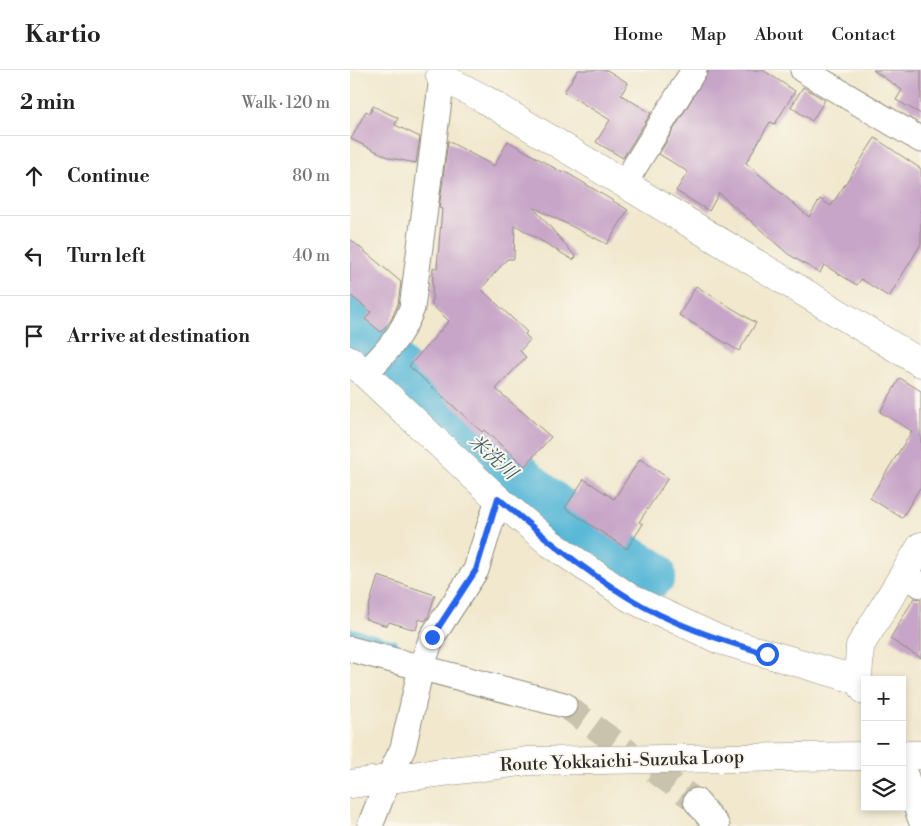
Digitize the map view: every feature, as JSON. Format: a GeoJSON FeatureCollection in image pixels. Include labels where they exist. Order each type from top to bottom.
{"type":"FeatureCollection","features":[{"type":"Feature","properties":{"kind":"main road"},"geometry":{"type":"LineString","coordinates":[[438,72],[921,363]]}},
{"type":"Feature","properties":{"kind":"main road"},"geometry":{"type":"LineString","coordinates":[[362,367],[498,498],[550,543],[630,598],[720,640],[861,685]]}},
{"type":"Feature","properties":{"kind":"main road"},"geometry":{"type":"LineString","coordinates":[[862,676],[860,646],[912,580],[921,546]]}},
{"type":"Feature","properties":{"kind":"main road"},"geometry":{"type":"LineString","coordinates":[[906,754],[921,755]]}},
{"type":"Feature","properties":{"kind":"main road","name":"Route Yokkaichi-Suzuka Loop"},"geometry":{"type":"LineString","coordinates":[[350,784],[389,777],[528,761],[861,756]]}},
{"type":"Feature","properties":{"kind":"street"},"geometry":{"type":"LineString","coordinates":[[624,184],[694,70]]}},
{"type":"Feature","properties":{"kind":"street"},"geometry":{"type":"LineString","coordinates":[[803,70],[921,140]]}},
{"type":"Feature","properties":{"kind":"street"},"geometry":{"type":"LineString","coordinates":[[362,367],[392,344],[406,326],[416,291],[438,72]]}},
{"type":"Feature","properties":{"kind":"street"},"geometry":{"type":"LineString","coordinates":[[370,826],[389,777],[403,748],[421,668],[432,637],[476,570],[498,498]]}},
{"type":"Feature","properties":{"kind":"street"},"geometry":{"type":"LineString","coordinates":[[350,649],[564,705]]}},
{"type":"Feature","properties":{"kind":"street"},"geometry":{"type":"LineString","coordinates":[[906,777],[921,820]]}},
{"type":"Feature","properties":{"kind":"street"},"geometry":{"type":"LineString","coordinates":[[696,801],[717,826]]}},
{"type":"Feature","properties":{"kind":"building"},"geometry":{"type":"Polygon","coordinates":[[[578,70],[607,70],[628,83],[621,95],[651,113],[623,158],[596,142],[610,120],[564,92],[578,70]]]}},
{"type":"Feature","properties":{"kind":"building"},"geometry":{"type":"Polygon","coordinates":[[[709,70],[763,70],[795,91],[775,124],[770,122],[746,163],[809,217],[820,199],[831,206],[875,138],[921,169],[921,244],[889,297],[861,279],[857,285],[824,265],[820,273],[788,254],[719,193],[709,211],[676,191],[688,172],[659,154],[709,70]]]}},
{"type":"Feature","properties":{"kind":"building"},"geometry":{"type":"Polygon","coordinates":[[[873,70],[921,70],[921,114],[896,100],[902,90],[873,70]]]}},
{"type":"Feature","properties":{"kind":"building"},"geometry":{"type":"Polygon","coordinates":[[[803,87],[825,100],[812,121],[791,107],[803,87]]]}},
{"type":"Feature","properties":{"kind":"building"},"geometry":{"type":"Polygon","coordinates":[[[373,106],[398,118],[395,125],[420,137],[416,163],[390,158],[351,139],[366,111],[370,113],[373,106]]]}},
{"type":"Feature","properties":{"kind":"building"},"geometry":{"type":"Polygon","coordinates":[[[448,141],[494,166],[508,141],[563,173],[564,171],[628,210],[607,244],[533,207],[576,257],[573,260],[515,225],[514,259],[507,259],[481,289],[527,332],[525,334],[530,340],[520,351],[526,357],[496,389],[551,437],[525,466],[484,430],[482,432],[409,366],[449,321],[432,305],[433,268],[437,268],[442,209],[439,208],[448,141]]]}},
{"type":"Feature","properties":{"kind":"building"},"geometry":{"type":"Polygon","coordinates":[[[350,239],[401,282],[398,304],[391,320],[381,332],[365,319],[371,312],[350,295],[350,239]]]}},
{"type":"Feature","properties":{"kind":"building"},"geometry":{"type":"Polygon","coordinates":[[[696,286],[756,323],[739,351],[679,315],[696,286]]]}},
{"type":"Feature","properties":{"kind":"building"},"geometry":{"type":"Polygon","coordinates":[[[900,378],[921,391],[921,486],[902,518],[870,498],[912,431],[880,412],[900,378]]]}},
{"type":"Feature","properties":{"kind":"building"},"geometry":{"type":"Polygon","coordinates":[[[640,459],[668,478],[639,522],[643,524],[627,549],[565,508],[584,479],[614,499],[640,459]]]}},
{"type":"Feature","properties":{"kind":"building"},"geometry":{"type":"Polygon","coordinates":[[[378,576],[435,595],[429,615],[425,621],[419,619],[416,630],[389,622],[387,626],[365,619],[378,576]]]}},
{"type":"Feature","properties":{"kind":"building"},"geometry":{"type":"Polygon","coordinates":[[[914,598],[921,599],[921,658],[890,639],[914,598]]]}},
{"type":"Feature","properties":{"kind":"waterway","name":"米洗川"},"geometry":{"type":"LineString","coordinates":[[350,321],[396,370],[536,494],[599,544],[651,574]]}},
{"type":"Feature","properties":{"kind":"waterway"},"geometry":{"type":"LineString","coordinates":[[350,632],[393,644]]}},
{"type":"Feature","properties":{"kind":"tunnel"},"geometry":{"type":"LineString","coordinates":[[564,705],[696,801]]}},
{"type":"Feature","properties":{"kind":"route"},"geometry":{"type":"LineString","coordinates":[[432,637],[476,570],[498,498],[550,543],[630,598],[720,640],[767,654]]}}]}
